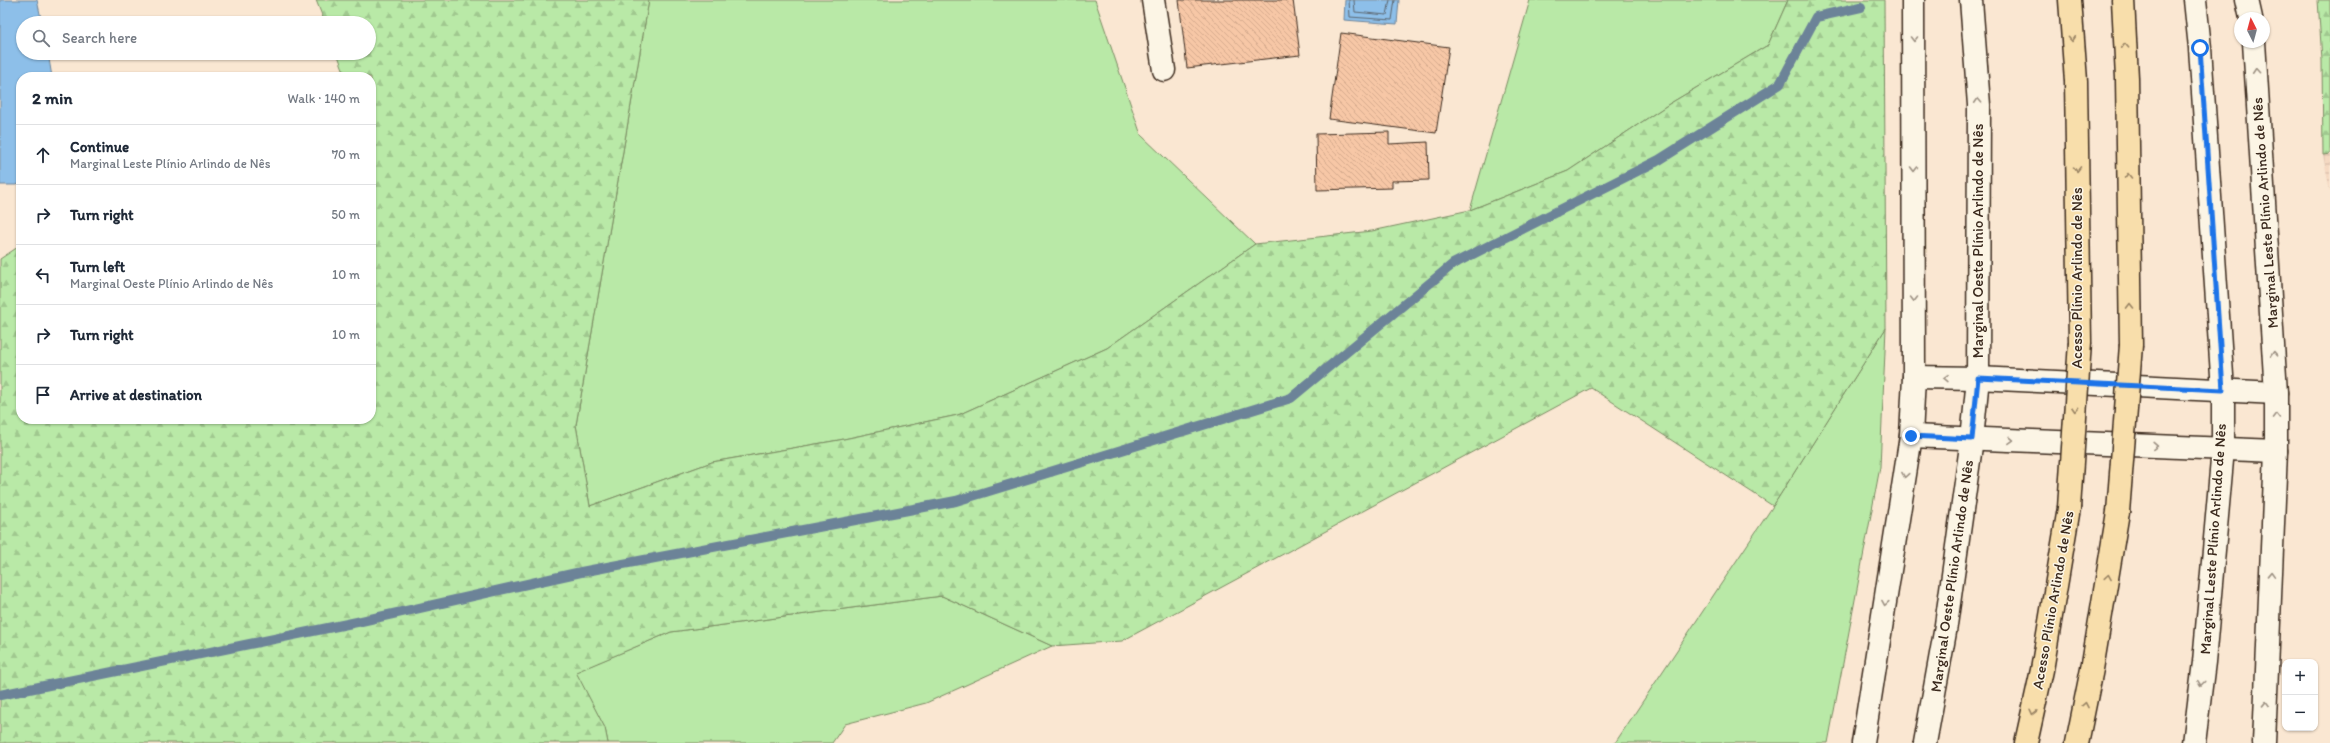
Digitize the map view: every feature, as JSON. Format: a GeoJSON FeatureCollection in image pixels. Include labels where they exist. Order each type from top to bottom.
{"type":"FeatureCollection","features":[{"type":"Feature","properties":{"kind":"highway","name":"Acesso Plínio Arlindo de Nês"},"geometry":{"type":"LineString","coordinates":[[2026,743],[2042,670],[2069,508],[2080,342],[2076,81],[2070,0]]}},
{"type":"Feature","properties":{"kind":"highway"},"geometry":{"type":"LineString","coordinates":[[2077,743],[2092,669],[2118,512],[2131,345],[2127,78],[2123,0]]}},
{"type":"Feature","properties":{"kind":"main road"},"geometry":{"type":"LineString","coordinates":[[1153,0],[1164,70]]}},
{"type":"Feature","properties":{"kind":"main road"},"geometry":{"type":"LineString","coordinates":[[1863,743],[1911,436],[1914,377],[1913,0]]}},
{"type":"Feature","properties":{"kind":"main road","name":"Marginal Oeste Plínio Arlindo de Nês"},"geometry":{"type":"LineString","coordinates":[[1925,743],[1945,632],[1972,439],[1978,378],[1979,105],[1971,0]]}},
{"type":"Feature","properties":{"kind":"main road","name":"Marginal Leste Plínio Arlindo de Nês"},"geometry":{"type":"LineString","coordinates":[[2194,743],[2204,662],[2223,449],[2223,390],[2200,48],[2195,0]]}},
{"type":"Feature","properties":{"kind":"main road"},"geometry":{"type":"LineString","coordinates":[[2247,0],[2250,12]]}},
{"type":"Feature","properties":{"kind":"main road","name":"Marginal Leste Plínio Arlindo de Nês"},"geometry":{"type":"LineString","coordinates":[[2254,48],[2276,393],[2276,451],[2264,743]]}},
{"type":"Feature","properties":{"kind":"main road"},"geometry":{"type":"LineString","coordinates":[[1914,377],[1978,378],[2276,393]]}},
{"type":"Feature","properties":{"kind":"main road"},"geometry":{"type":"LineString","coordinates":[[1911,436],[2276,451]]}},
{"type":"Feature","properties":{"kind":"shaded area"},"geometry":{"type":"Polygon","coordinates":[[[2330,154],[2330,191],[2323,155],[2330,154]]]}},
{"type":"Feature","properties":{"kind":"green space"},"geometry":{"type":"Polygon","coordinates":[[[316,0],[649,0],[576,425],[590,506],[712,462],[839,440],[958,415],[1107,348],[1255,244],[1372,231],[1470,210],[1568,171],[1669,104],[1768,45],[1788,0],[1884,0],[1886,328],[1773,506],[1591,388],[1122,641],[1052,646],[942,596],[671,632],[576,672],[605,728],[608,743],[0,743],[0,259],[16,248],[16,424],[376,424],[376,72],[344,72],[340,60],[376,60],[376,16],[322,16],[316,0]]]}},
{"type":"Feature","properties":{"kind":"green space"},"geometry":{"type":"Polygon","coordinates":[[[649,0],[1095,0],[1141,135],[1255,244],[1107,348],[958,415],[839,440],[712,462],[590,506],[576,425],[649,0]]]}},
{"type":"Feature","properties":{"kind":"green space"},"geometry":{"type":"Polygon","coordinates":[[[1530,0],[1788,0],[1768,45],[1669,104],[1568,171],[1470,210],[1530,0]]]}},
{"type":"Feature","properties":{"kind":"green space"},"geometry":{"type":"Polygon","coordinates":[[[2318,0],[2330,0],[2330,154],[2323,155],[2322,60],[2318,0]]]}},
{"type":"Feature","properties":{"kind":"green space"},"geometry":{"type":"Polygon","coordinates":[[[1886,328],[1880,467],[1828,743],[1615,743],[1773,506],[1886,328]]]}},
{"type":"Feature","properties":{"kind":"green space"},"geometry":{"type":"Polygon","coordinates":[[[942,596],[1052,646],[926,703],[845,724],[832,743],[608,743],[605,728],[575,672],[671,632],[942,596]]]}},
{"type":"Feature","properties":{"kind":"water"},"geometry":{"type":"Polygon","coordinates":[[[0,0],[37,0],[40,16],[16,16],[16,60],[49,60],[51,72],[16,72],[16,185],[0,185],[0,0]]]}},
{"type":"Feature","properties":{"kind":"water"},"geometry":{"type":"Polygon","coordinates":[[[1345,0],[1399,0],[1397,24],[1344,20],[1345,0]]]}},
{"type":"Feature","properties":{"kind":"building"},"geometry":{"type":"Polygon","coordinates":[[[1179,0],[1293,0],[1300,55],[1187,68],[1179,0]]]}},
{"type":"Feature","properties":{"kind":"building"},"geometry":{"type":"Polygon","coordinates":[[[1341,33],[1449,47],[1436,133],[1329,119],[1341,33]]]}},
{"type":"Feature","properties":{"kind":"building"},"geometry":{"type":"Polygon","coordinates":[[[1389,132],[1389,144],[1428,142],[1429,180],[1392,181],[1392,188],[1317,190],[1316,134],[1389,132]]]}},
{"type":"Feature","properties":{"kind":"waterway"},"geometry":{"type":"LineString","coordinates":[[0,695],[357,622],[581,572],[956,501],[1291,398],[1453,264],[1659,160],[1780,84],[1816,17],[1861,7]]}},
{"type":"Feature","properties":{"kind":"route"},"geometry":{"type":"LineString","coordinates":[[1911,436],[1972,439],[1978,378],[2223,390],[2200,48]]}}]}
